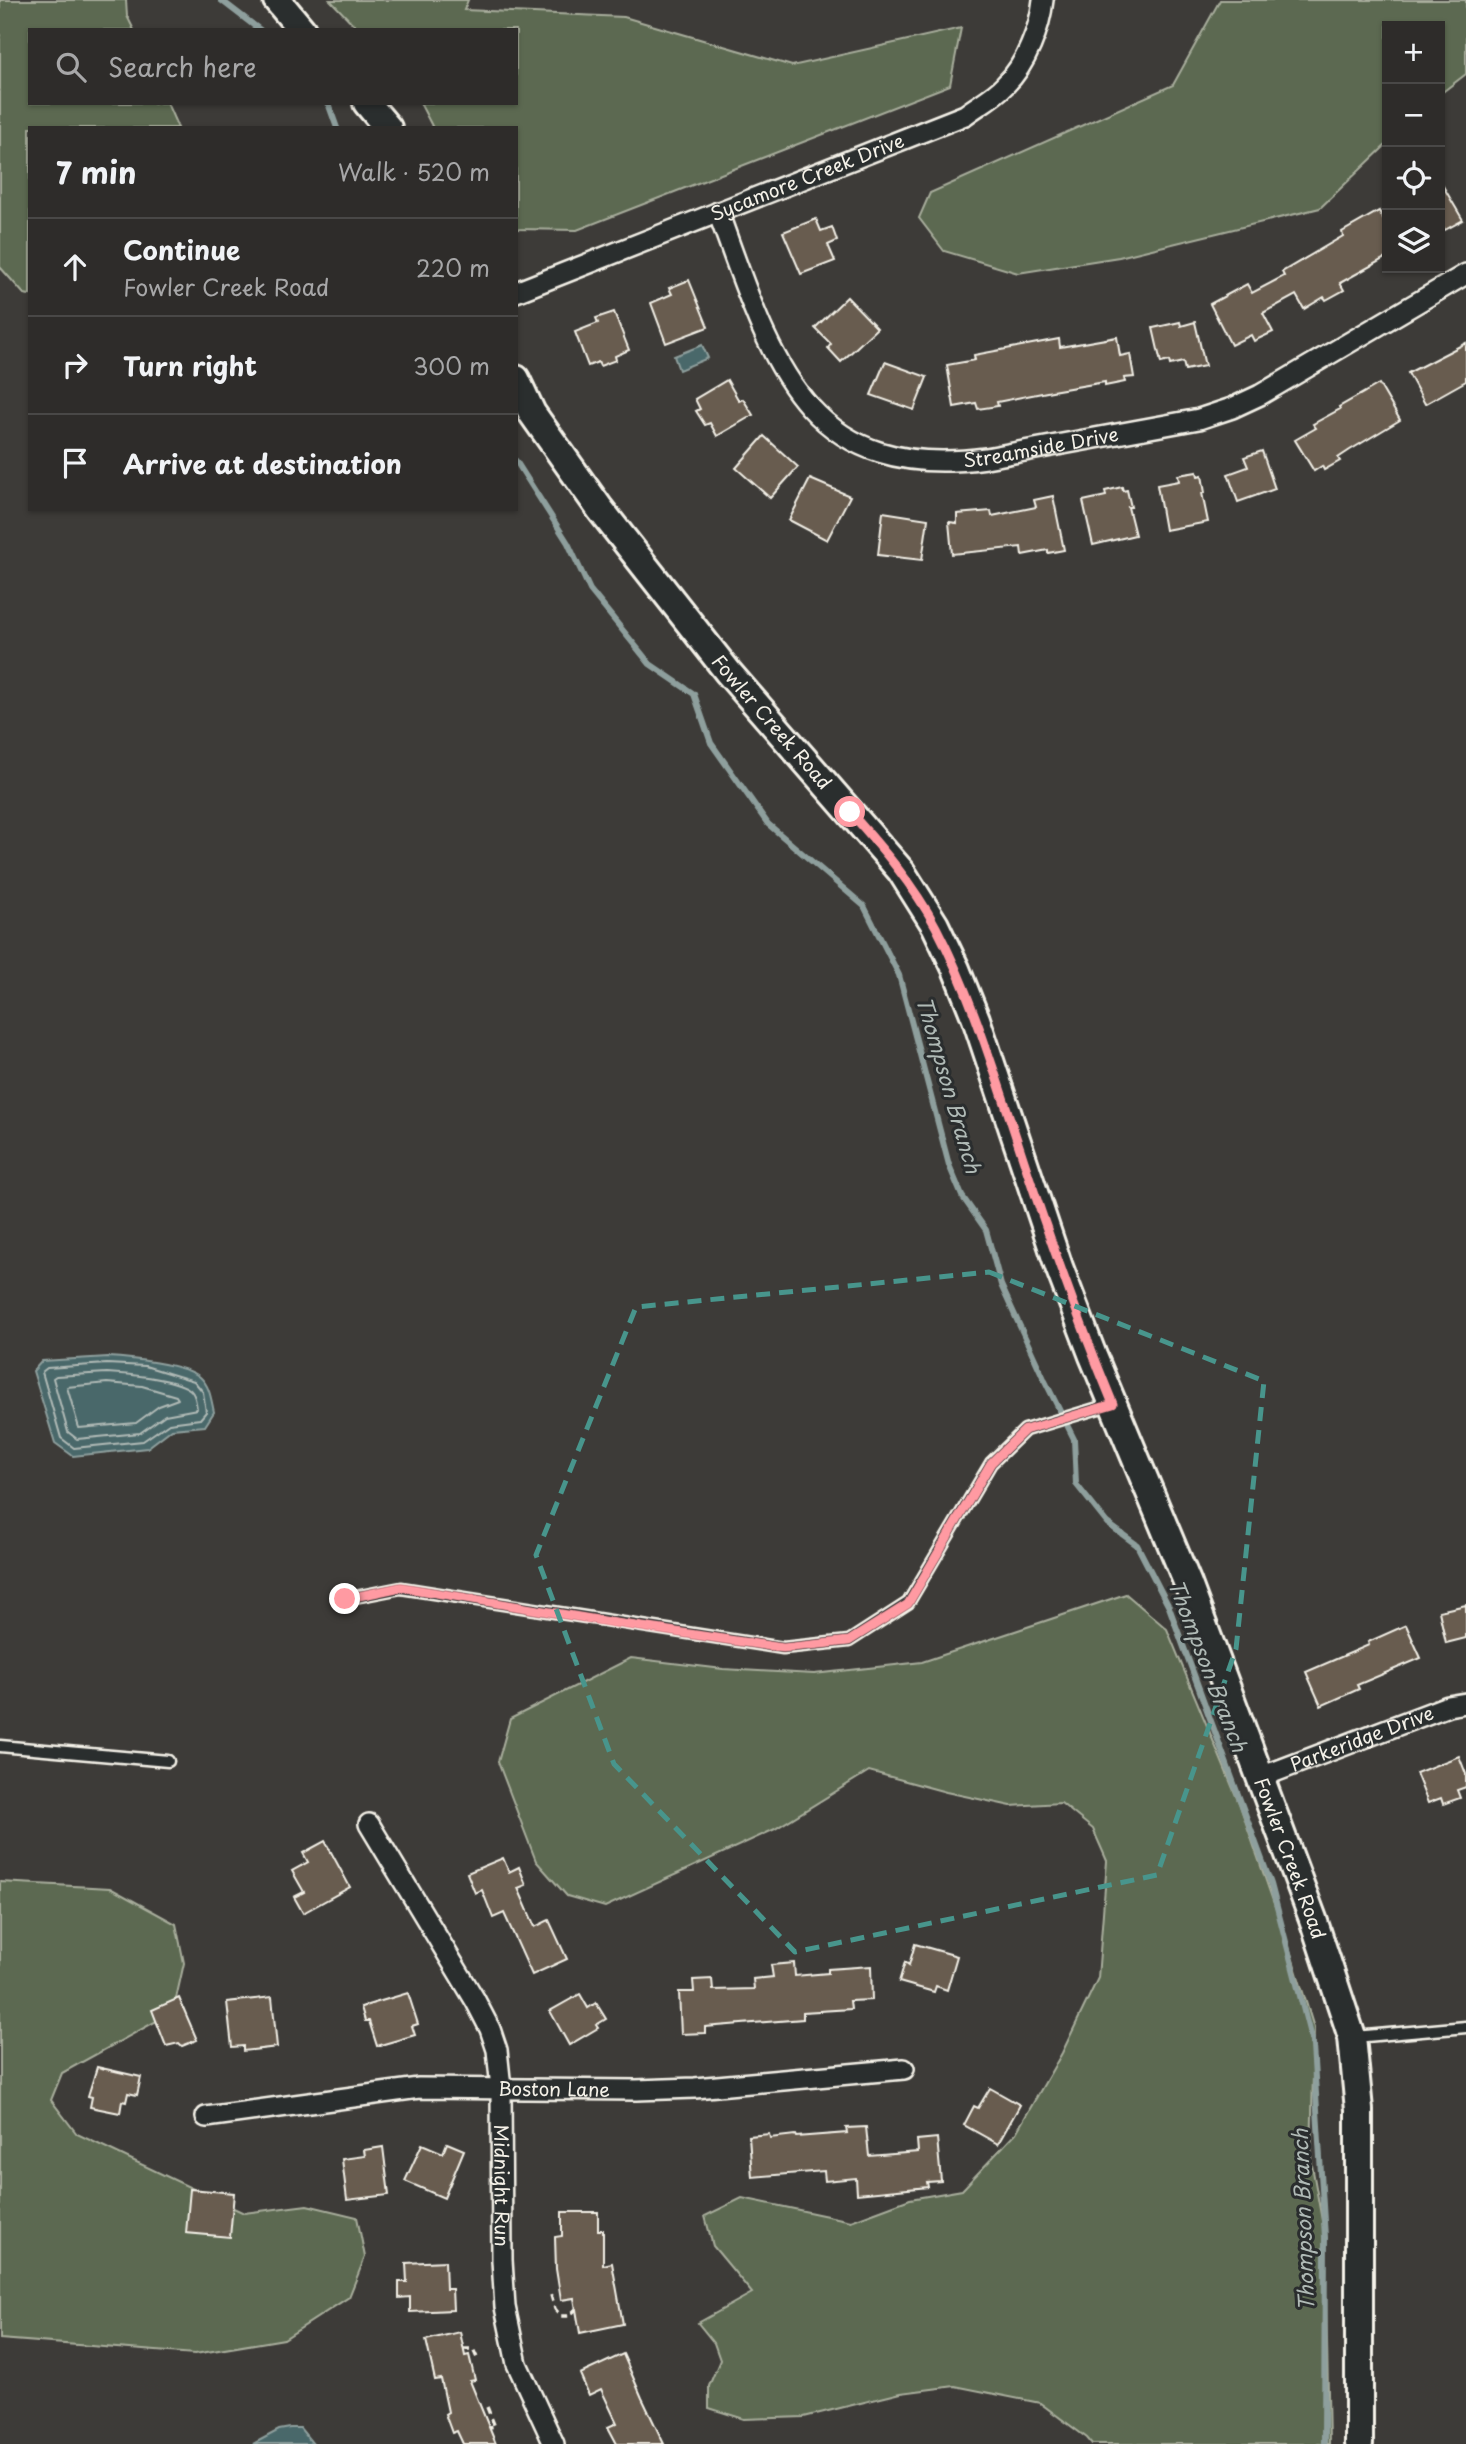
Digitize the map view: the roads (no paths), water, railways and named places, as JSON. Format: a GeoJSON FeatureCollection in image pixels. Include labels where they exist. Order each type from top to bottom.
{"type":"FeatureCollection","features":[{"type":"Feature","properties":{"kind":"main road"},"geometry":{"type":"LineString","coordinates":[[277,0],[300,28]]}},
{"type":"Feature","properties":{"kind":"main road"},"geometry":{"type":"LineString","coordinates":[[369,105],[386,126]]}},
{"type":"Feature","properties":{"kind":"main road","name":"Fowler Creek Road"},"geometry":{"type":"LineString","coordinates":[[518,383],[532,412],[600,509],[754,704],[901,871],[935,925],[956,969],[976,1019],[1059,1266],[1188,1584],[1313,1919],[1352,2037],[1359,2110],[1359,2444]]}},
{"type":"Feature","properties":{"kind":"street","name":"Sycamore Creek Drive"},"geometry":{"type":"LineString","coordinates":[[518,291],[965,115],[1006,85],[1013,76],[1041,24],[1044,0]]}},
{"type":"Feature","properties":{"kind":"street","name":"Streamside Drive"},"geometry":{"type":"LineString","coordinates":[[718,212],[769,345],[799,396],[818,416],[844,435],[889,455],[923,461],[956,462],[986,458],[1216,414],[1260,395],[1466,274]]}},
{"type":"Feature","properties":{"kind":"street","name":"Parkeridge Drive"},"geometry":{"type":"LineString","coordinates":[[1261,1777],[1448,1706],[1466,1703]]}},
{"type":"Feature","properties":{"kind":"street","name":"Midnight Run"},"geometry":{"type":"LineString","coordinates":[[369,1824],[490,2029],[497,2050],[501,2088],[502,2260],[505,2307],[517,2364],[554,2444]]}},
{"type":"Feature","properties":{"kind":"street","name":"Boston Lane"},"geometry":{"type":"LineString","coordinates":[[206,2117],[419,2088],[695,2088],[904,2069]]}},
{"type":"Feature","properties":{"kind":"lane"},"geometry":{"type":"LineString","coordinates":[[345,1599],[401,1587],[783,1648],[849,1641],[908,1604],[991,1463],[1025,1430],[1113,1404]]}},
{"type":"Feature","properties":{"kind":"lane"},"geometry":{"type":"LineString","coordinates":[[0,1746],[168,1761]]}},
{"type":"Feature","properties":{"kind":"lane"},"geometry":{"type":"LineString","coordinates":[[1352,2037],[1466,2027]]}},
{"type":"Feature","properties":{"kind":"water"},"geometry":{"type":"Polygon","coordinates":[[[702,345],[708,358],[679,370],[674,356],[702,345]]]}},
{"type":"Feature","properties":{"kind":"water"},"geometry":{"type":"Polygon","coordinates":[[[108,1357],[156,1363],[193,1372],[206,1384],[214,1412],[205,1426],[172,1429],[147,1448],[73,1456],[55,1443],[33,1371],[42,1361],[108,1357]]]}},
{"type":"Feature","properties":{"kind":"water"},"geometry":{"type":"Polygon","coordinates":[[[300,2428],[313,2444],[253,2444],[279,2430],[300,2428]]]}},
{"type":"Feature","properties":{"kind":"waterway","name":"Thompson Branch"},"geometry":{"type":"LineString","coordinates":[[221,0],[257,28]]}},
{"type":"Feature","properties":{"kind":"waterway","name":"Thompson Branch"},"geometry":{"type":"LineString","coordinates":[[329,105],[336,126]]}},
{"type":"Feature","properties":{"kind":"waterway","name":"Thompson Branch"},"geometry":{"type":"LineString","coordinates":[[518,464],[568,543],[590,590],[650,664],[694,694],[711,743],[768,824],[864,906],[899,975],[949,1165],[962,1196],[986,1230],[1001,1285],[1074,1439],[1076,1484],[1107,1523],[1137,1545],[1169,1607],[1271,1884],[1313,2046],[1325,2237],[1324,2444]]}}]}
